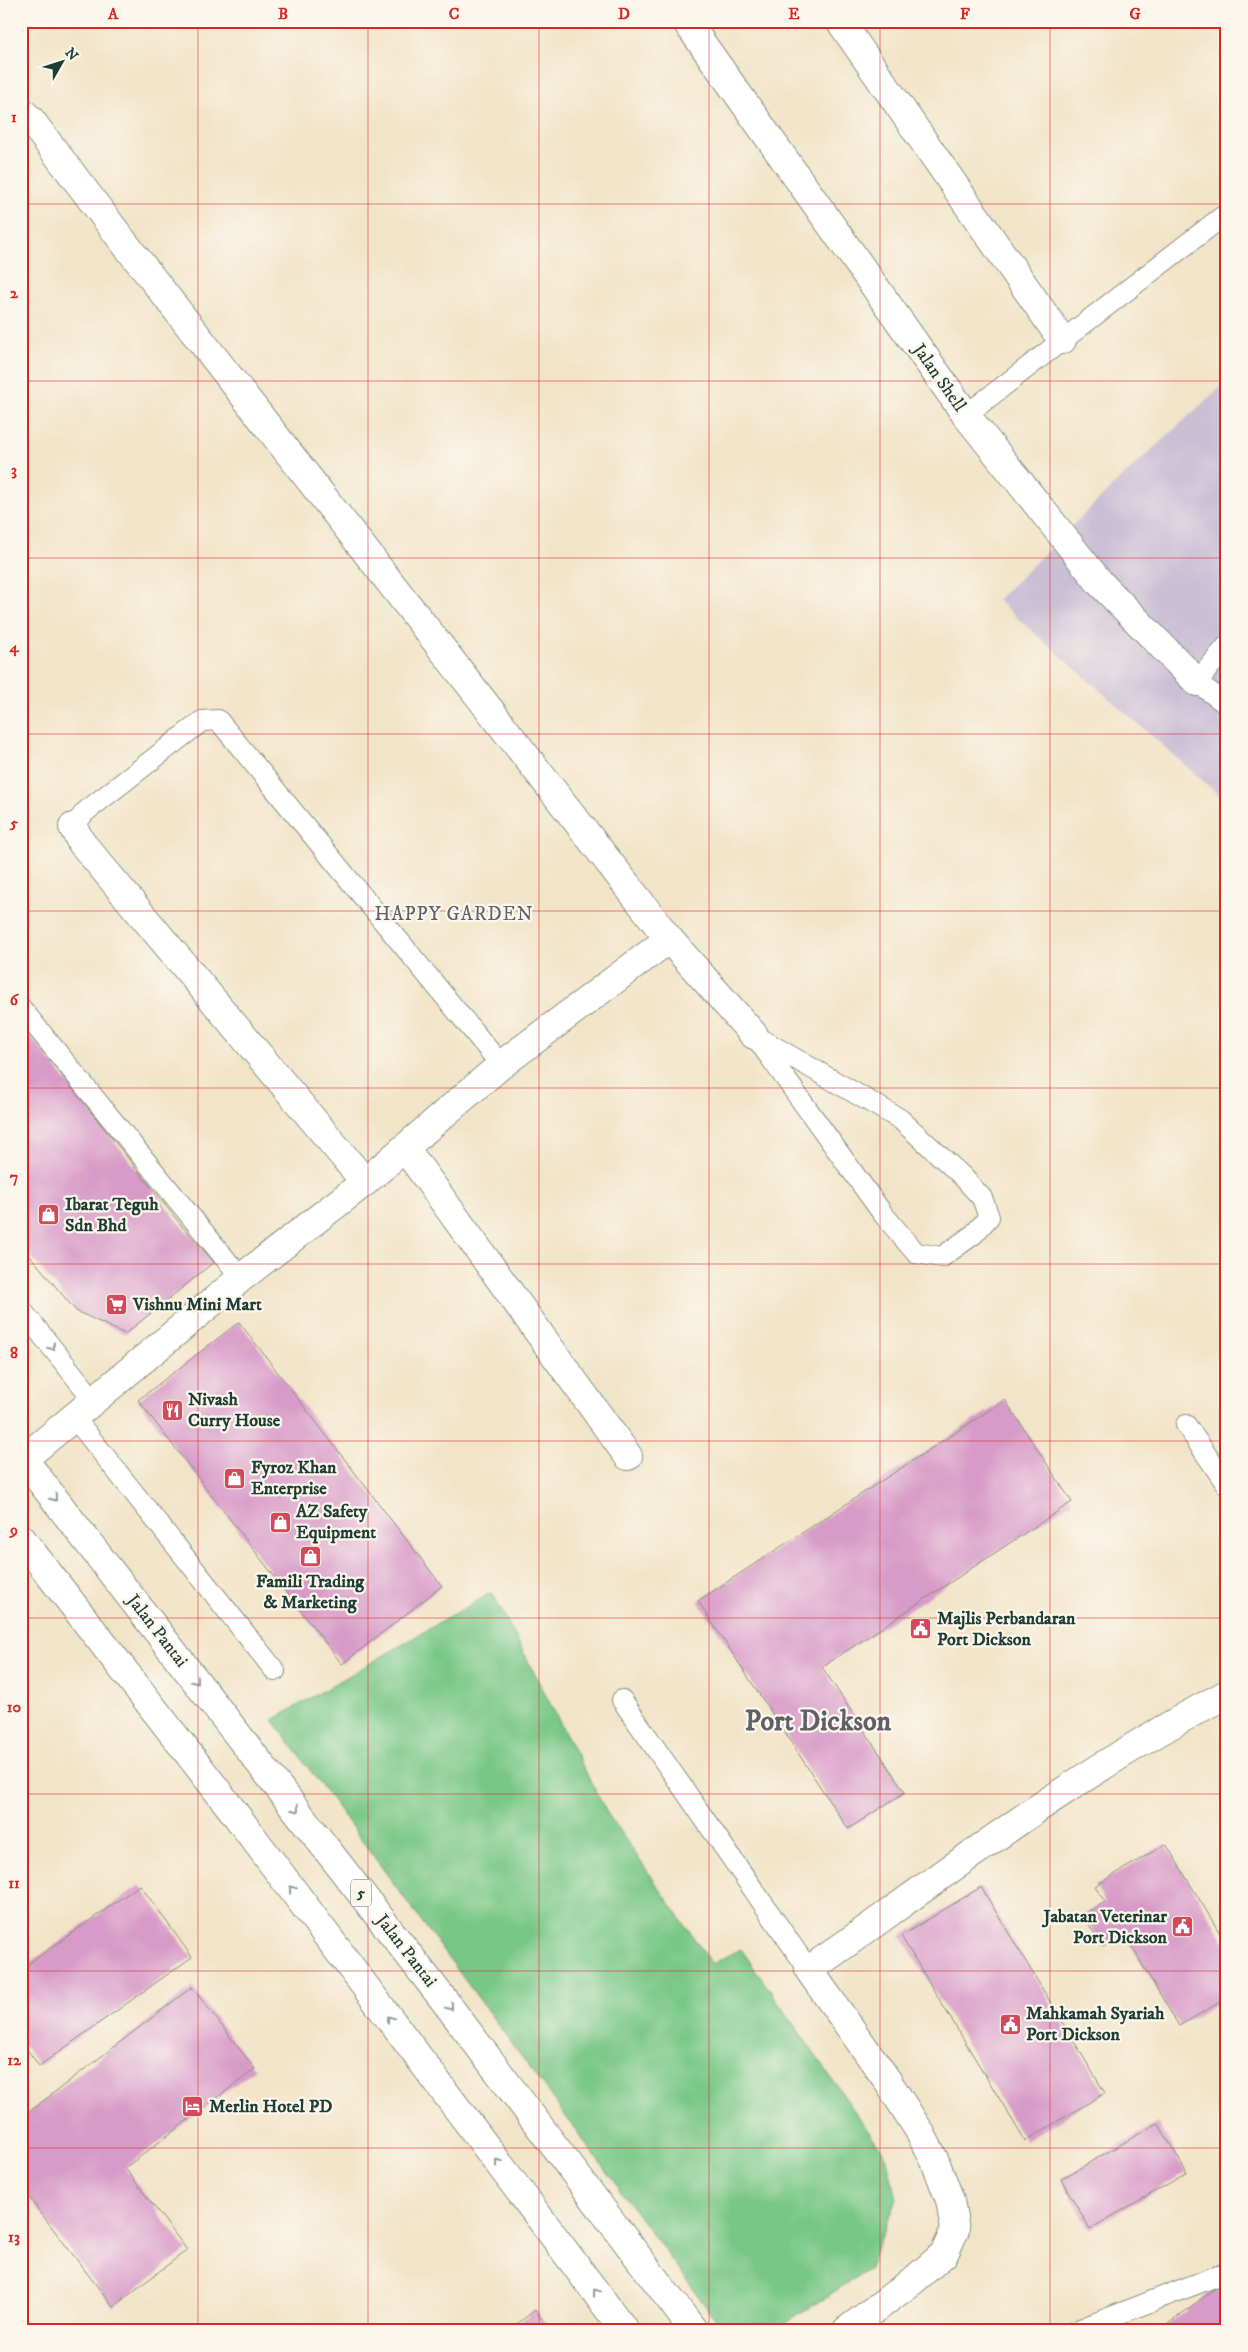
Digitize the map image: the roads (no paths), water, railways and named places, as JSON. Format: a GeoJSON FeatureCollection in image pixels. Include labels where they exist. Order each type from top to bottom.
{"type":"FeatureCollection","features":[{"type":"Feature","properties":{"kind":"main road","name":"Jalan Shell"},"geometry":{"type":"LineString","coordinates":[[686,21],[966,415],[1100,583],[1197,682]]}},
{"type":"Feature","properties":{"kind":"main road"},"geometry":{"type":"LineString","coordinates":[[840,21],[1062,340]]}},
{"type":"Feature","properties":{"kind":"main road"},"geometry":{"type":"LineString","coordinates":[[21,110],[30,119],[126,245],[669,939],[754,1035]]}},
{"type":"Feature","properties":{"kind":"main road"},"geometry":{"type":"LineString","coordinates":[[73,827],[81,842],[365,1182]]}},
{"type":"Feature","properties":{"kind":"main road"},"geometry":{"type":"LineString","coordinates":[[22,1459],[241,1278],[365,1182],[501,1065],[669,939]]}},
{"type":"Feature","properties":{"kind":"main road"},"geometry":{"type":"LineString","coordinates":[[405,1148],[628,1456]]}},
{"type":"Feature","properties":{"kind":"main road","name":"Jalan Pantai"},"geometry":{"type":"LineString","coordinates":[[22,1459],[447,2004],[694,2331]]}},
{"type":"Feature","properties":{"kind":"main road"},"geometry":{"type":"LineString","coordinates":[[21,1538],[236,1814],[625,2331]]}},
{"type":"Feature","properties":{"kind":"main road"},"geometry":{"type":"LineString","coordinates":[[846,2331],[915,2279],[944,2254],[955,2230],[947,2192],[935,2161],[920,2132],[809,1970],[1096,1771],[1194,1711],[1227,1694]]}},
{"type":"Feature","properties":{"kind":"lane"},"geometry":{"type":"LineString","coordinates":[[966,415],[1227,213]]}},
{"type":"Feature","properties":{"kind":"lane"},"geometry":{"type":"LineString","coordinates":[[1197,682],[1227,646]]}},
{"type":"Feature","properties":{"kind":"lane","name":"Jalan Shell"},"geometry":{"type":"LineString","coordinates":[[1197,682],[1227,705]]}},
{"type":"Feature","properties":{"kind":"lane"},"geometry":{"type":"LineString","coordinates":[[73,827],[84,812],[202,721],[218,720],[501,1065]]}},
{"type":"Feature","properties":{"kind":"lane"},"geometry":{"type":"LineString","coordinates":[[21,1008],[241,1278]]}},
{"type":"Feature","properties":{"kind":"lane"},"geometry":{"type":"LineString","coordinates":[[754,1035],[900,1119],[962,1176],[982,1198],[989,1217],[974,1234],[942,1257],[916,1253],[883,1214],[754,1035]]}},
{"type":"Feature","properties":{"kind":"lane"},"geometry":{"type":"LineString","coordinates":[[21,1309],[83,1408],[275,1671]]}},
{"type":"Feature","properties":{"kind":"lane"},"geometry":{"type":"LineString","coordinates":[[1186,1425],[1227,1485]]}},
{"type":"Feature","properties":{"kind":"lane"},"geometry":{"type":"LineString","coordinates":[[622,1700],[809,1970]]}},
{"type":"Feature","properties":{"kind":"lane"},"geometry":{"type":"LineString","coordinates":[[1080,2330],[1227,2272]]}},
{"type":"Feature","properties":{"kind":"place","name":"Ibarat Teguh Sdn Bhd"},"geometry":{"type":"Point","coordinates":[49,1215]}},
{"type":"Feature","properties":{"kind":"place","name":"Vishnu Mini Mart"},"geometry":{"type":"Point","coordinates":[117,1305]}},
{"type":"Feature","properties":{"kind":"place","name":"Nivash Curry House"},"geometry":{"type":"Point","coordinates":[172,1410]}},
{"type":"Feature","properties":{"kind":"place","name":"Fyroz Khan Enterprise"},"geometry":{"type":"Point","coordinates":[235,1478]}},
{"type":"Feature","properties":{"kind":"place","name":"AZ Safety Equipment"},"geometry":{"type":"Point","coordinates":[280,1522]}},
{"type":"Feature","properties":{"kind":"place","name":"Famili Trading & Marketing"},"geometry":{"type":"Point","coordinates":[310,1557]}},
{"type":"Feature","properties":{"kind":"place","name":"Majlis Perbandaran Port Dickson"},"geometry":{"type":"Point","coordinates":[921,1629]}},
{"type":"Feature","properties":{"kind":"place","name":"Jabatan Veterinar Port Dickson"},"geometry":{"type":"Point","coordinates":[1183,1927]}},
{"type":"Feature","properties":{"kind":"place","name":"Mahkamah Syariah Port Dickson"},"geometry":{"type":"Point","coordinates":[1010,2024]}},
{"type":"Feature","properties":{"kind":"place","name":"Merlin Hotel PD"},"geometry":{"type":"Point","coordinates":[193,2107]}},
{"type":"Feature","properties":{"kind":"district","name":"HAPPY GARDEN"},"geometry":{"type":"Point","coordinates":[454,914]}},
{"type":"Feature","properties":{"kind":"district","name":"Port Dickson"},"geometry":{"type":"Point","coordinates":[818,1721]}}]}
